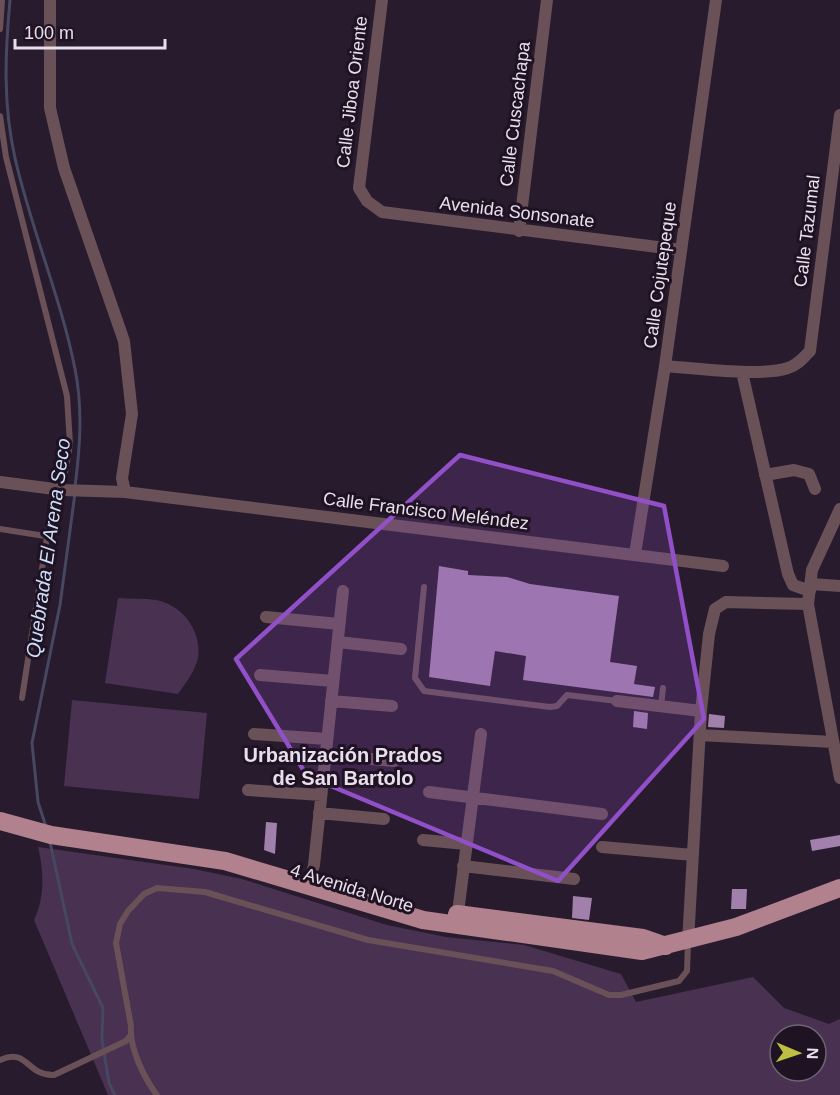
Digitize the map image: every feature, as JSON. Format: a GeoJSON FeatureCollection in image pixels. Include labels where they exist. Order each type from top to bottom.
{"type":"FeatureCollection","features":[{"type":"Feature","properties":{"kind":"main road"},"geometry":{"type":"LineString","coordinates":[[0,809],[45,828]]}},
{"type":"Feature","properties":{"kind":"main road"},"geometry":{"type":"LineString","coordinates":[[0,821],[45,828]]}},
{"type":"Feature","properties":{"kind":"main road","name":"4 Avenida Norte"},"geometry":{"type":"LineString","coordinates":[[45,828],[228,850],[310,882],[457,921],[643,938],[668,947],[736,927],[840,888]]}},
{"type":"Feature","properties":{"kind":"street"},"geometry":{"type":"LineString","coordinates":[[50,0],[50,108],[64,168],[124,341],[132,414],[122,478],[125,492]]}},
{"type":"Feature","properties":{"kind":"street","name":"Calle Jiboa Oriente"},"geometry":{"type":"LineString","coordinates":[[359,188],[382,0]]}},
{"type":"Feature","properties":{"kind":"street","name":"Calle Cuscachapa"},"geometry":{"type":"LineString","coordinates":[[519,231],[548,0]]}},
{"type":"Feature","properties":{"kind":"street","name":"Calle Cojutepeque"},"geometry":{"type":"LineString","coordinates":[[635,554],[665,366],[716,0]]}},
{"type":"Feature","properties":{"kind":"street","name":"Calle Tazumal"},"geometry":{"type":"LineString","coordinates":[[742,372],[787,369],[800,362],[810,351],[840,115]]}},
{"type":"Feature","properties":{"kind":"street","name":"Avenida Sonsonate"},"geometry":{"type":"LineString","coordinates":[[359,188],[367,201],[382,212],[681,250]]}},
{"type":"Feature","properties":{"kind":"street"},"geometry":{"type":"LineString","coordinates":[[665,366],[742,372],[788,574],[793,585],[810,593]]}},
{"type":"Feature","properties":{"kind":"street"},"geometry":{"type":"LineString","coordinates":[[765,475],[802,471],[809,474],[815,489]]}},
{"type":"Feature","properties":{"kind":"street","name":"Calle Francisco Meléndez"},"geometry":{"type":"LineString","coordinates":[[0,482],[65,490],[125,492],[723,566]]}},
{"type":"Feature","properties":{"kind":"street"},"geometry":{"type":"LineString","coordinates":[[840,509],[812,570],[810,593],[840,778]]}},
{"type":"Feature","properties":{"kind":"street"},"geometry":{"type":"LineString","coordinates":[[688,942],[700,735],[709,634],[715,609],[726,602],[810,593],[840,586]]}},
{"type":"Feature","properties":{"kind":"street"},"geometry":{"type":"LineString","coordinates":[[310,882],[343,591]]}},
{"type":"Feature","properties":{"kind":"street"},"geometry":{"type":"LineString","coordinates":[[266,617],[339,624]]}},
{"type":"Feature","properties":{"kind":"street"},"geometry":{"type":"LineString","coordinates":[[338,642],[401,649]]}},
{"type":"Feature","properties":{"kind":"street"},"geometry":{"type":"LineString","coordinates":[[260,675],[333,681]]}},
{"type":"Feature","properties":{"kind":"street"},"geometry":{"type":"LineString","coordinates":[[331,701],[392,706]]}},
{"type":"Feature","properties":{"kind":"street"},"geometry":{"type":"LineString","coordinates":[[617,701],[702,711]]}},
{"type":"Feature","properties":{"kind":"street"},"geometry":{"type":"LineString","coordinates":[[254,734],[327,739]]}},
{"type":"Feature","properties":{"kind":"street"},"geometry":{"type":"LineString","coordinates":[[457,921],[481,734]]}},
{"type":"Feature","properties":{"kind":"street"},"geometry":{"type":"LineString","coordinates":[[700,735],[833,742]]}},
{"type":"Feature","properties":{"kind":"street"},"geometry":{"type":"LineString","coordinates":[[325,754],[394,760]]}},
{"type":"Feature","properties":{"kind":"street"},"geometry":{"type":"LineString","coordinates":[[248,789],[321,795]]}},
{"type":"Feature","properties":{"kind":"street"},"geometry":{"type":"LineString","coordinates":[[429,792],[602,814]]}},
{"type":"Feature","properties":{"kind":"street"},"geometry":{"type":"LineString","coordinates":[[319,813],[384,819]]}},
{"type":"Feature","properties":{"kind":"street"},"geometry":{"type":"LineString","coordinates":[[423,840],[466,844]]}},
{"type":"Feature","properties":{"kind":"street"},"geometry":{"type":"LineString","coordinates":[[602,847],[693,855]]}},
{"type":"Feature","properties":{"kind":"street"},"geometry":{"type":"LineString","coordinates":[[463,866],[574,879]]}},
{"type":"Feature","properties":{"kind":"lane"},"geometry":{"type":"LineString","coordinates":[[0,29],[2,0]]}},
{"type":"Feature","properties":{"kind":"lane"},"geometry":{"type":"LineString","coordinates":[[0,116],[6,158],[67,396],[70,444],[65,490]]}},
{"type":"Feature","properties":{"kind":"lane"},"geometry":{"type":"LineString","coordinates":[[22,698],[45,536],[51,511]]}},
{"type":"Feature","properties":{"kind":"lane"},"geometry":{"type":"LineString","coordinates":[[0,529],[45,536]]}},
{"type":"Feature","properties":{"kind":"lane"},"geometry":{"type":"LineString","coordinates":[[424,587],[415,678],[424,691],[550,707],[556,706],[567,695],[617,701]]}},
{"type":"Feature","properties":{"kind":"lane"},"geometry":{"type":"LineString","coordinates":[[661,706],[663,688]]}},
{"type":"Feature","properties":{"kind":"lane"},"geometry":{"type":"LineString","coordinates":[[157,1095],[148,1083],[130,1036],[116,943],[120,924],[128,911],[144,894],[157,888],[205,892],[368,940],[553,971],[609,995],[621,995],[679,981],[687,971],[688,942]]}},
{"type":"Feature","properties":{"kind":"lane"},"geometry":{"type":"LineString","coordinates":[[0,1060],[12,1054],[20,1057],[36,1072],[44,1076],[54,1075],[126,1041],[130,1036]]}},
{"type":"Feature","properties":{"kind":"highlighted area"},"geometry":{"type":"Polygon","coordinates":[[[460,455],[664,506],[704,719],[558,881],[307,776],[236,659],[460,455]]]}},
{"type":"Feature","properties":{"kind":"shaded area"},"geometry":{"type":"Polygon","coordinates":[[[118,598],[156,600],[174,607],[188,620],[197,638],[198,658],[178,694],[105,683],[118,598]]]}},
{"type":"Feature","properties":{"kind":"shaded area"},"geometry":{"type":"Polygon","coordinates":[[[72,700],[207,713],[199,799],[64,786],[72,700]]]}},
{"type":"Feature","properties":{"kind":"shaded area"},"geometry":{"type":"Polygon","coordinates":[[[38,847],[194,869],[242,879],[387,925],[446,937],[524,945],[621,974],[636,1002],[753,977],[784,1008],[826,1023],[768,1023],[768,1083],[828,1083],[828,1024],[840,1019],[840,1095],[108,1095],[34,920],[42,893],[38,847]]]}},
{"type":"Feature","properties":{"kind":"building"},"geometry":{"type":"Polygon","coordinates":[[[439,566],[468,571],[468,575],[507,577],[530,584],[619,596],[610,662],[637,666],[634,684],[655,687],[653,697],[523,680],[526,656],[495,651],[490,686],[429,677],[439,566]]]}},
{"type":"Feature","properties":{"kind":"building"},"geometry":{"type":"Polygon","coordinates":[[[634,711],[648,713],[647,729],[633,727],[634,711]]]}},
{"type":"Feature","properties":{"kind":"building"},"geometry":{"type":"Polygon","coordinates":[[[709,714],[725,716],[724,728],[708,727],[709,714]]]}},
{"type":"Feature","properties":{"kind":"building"},"geometry":{"type":"Polygon","coordinates":[[[266,822],[277,823],[275,854],[264,850],[266,822]]]}},
{"type":"Feature","properties":{"kind":"building"},"geometry":{"type":"Polygon","coordinates":[[[840,835],[840,846],[812,851],[810,840],[840,835]]]}},
{"type":"Feature","properties":{"kind":"building"},"geometry":{"type":"Polygon","coordinates":[[[732,889],[747,889],[746,909],[731,909],[732,889]]]}},
{"type":"Feature","properties":{"kind":"building"},"geometry":{"type":"Polygon","coordinates":[[[573,896],[592,898],[589,920],[572,918],[573,896]]]}},
{"type":"Feature","properties":{"kind":"waterway","name":"Quebrada El Arena Seco"},"geometry":{"type":"LineString","coordinates":[[10,0],[6,60],[8,119],[22,185],[62,316],[78,384],[80,428],[75,487]]}},
{"type":"Feature","properties":{"kind":"waterway","name":"Quebrada El Arena Seco"},"geometry":{"type":"LineString","coordinates":[[46,827],[38,802],[32,743],[60,605],[75,493]]}},
{"type":"Feature","properties":{"kind":"waterway","name":"Quebrada El Arena Seco"},"geometry":{"type":"LineString","coordinates":[[50,842],[72,944],[103,1008],[102,1040],[109,1083],[115,1095]]}},
{"type":"Feature","properties":{"kind":"district","name":"Urbanización Prados de San Bartolo"},"geometry":{"type":"Point","coordinates":[343,766]}}]}
